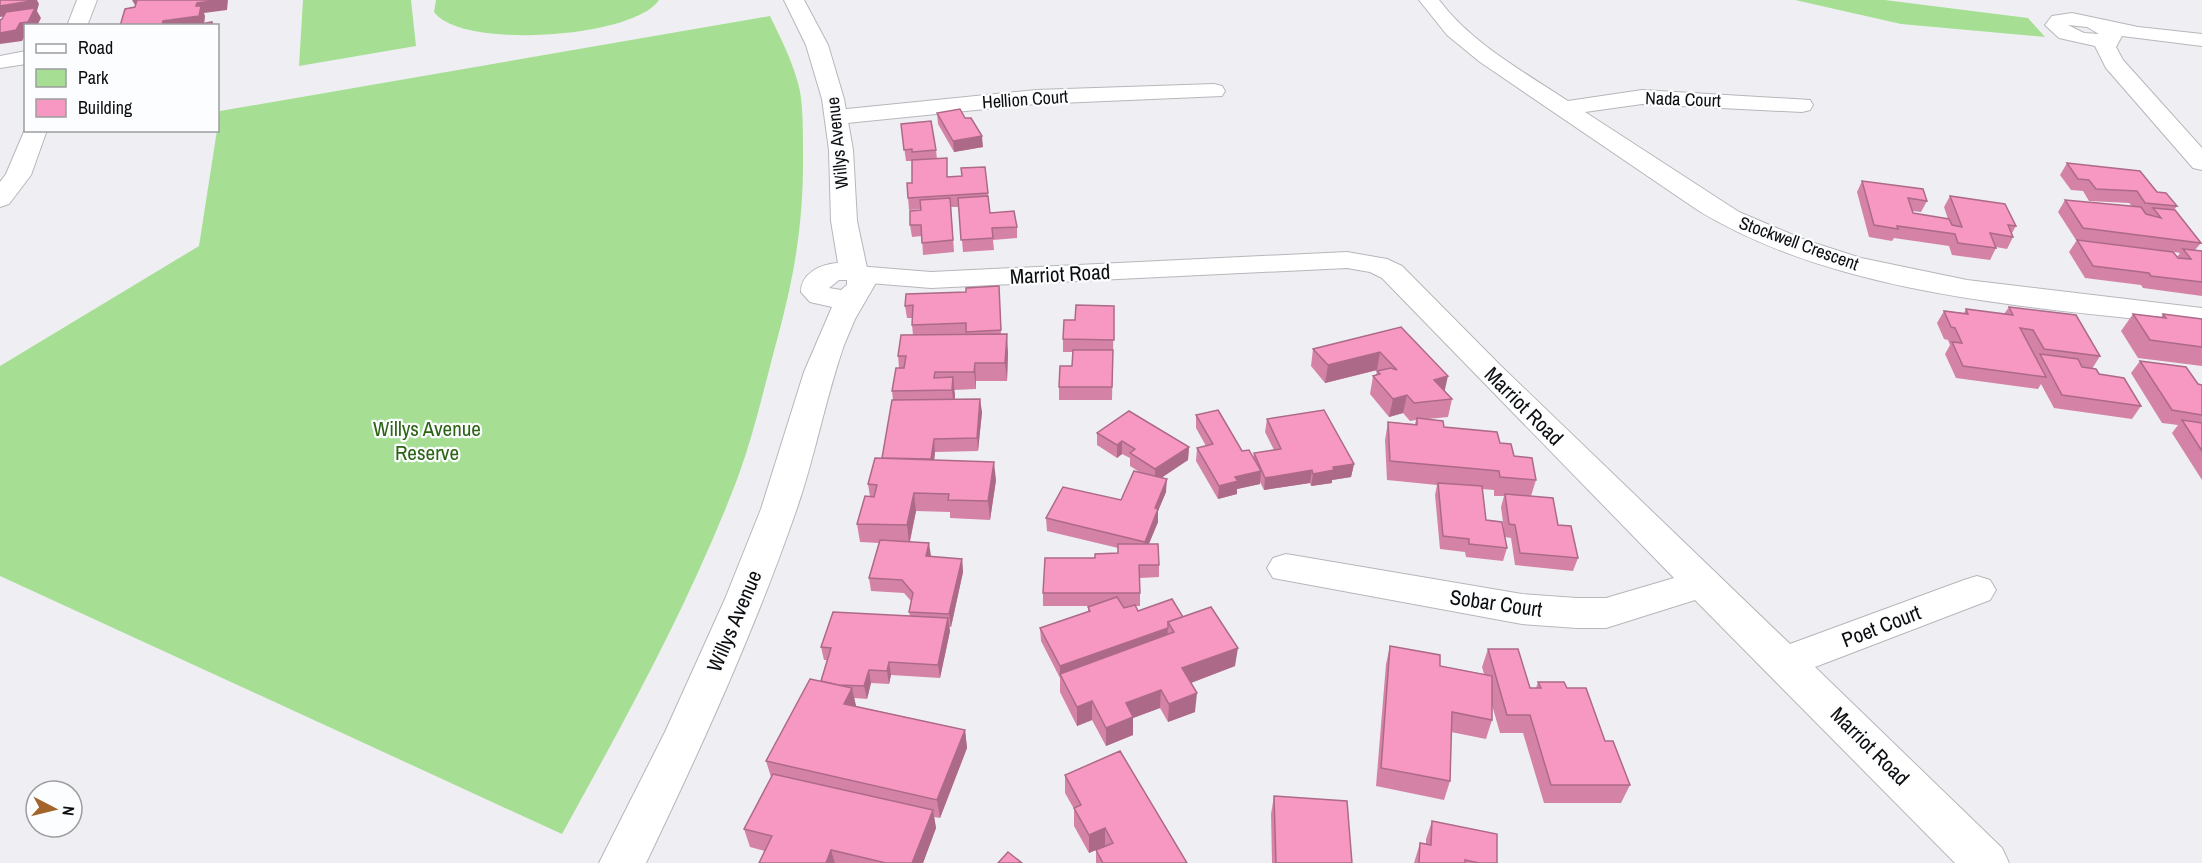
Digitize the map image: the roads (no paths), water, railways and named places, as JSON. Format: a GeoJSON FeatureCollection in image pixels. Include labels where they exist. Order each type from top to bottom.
{"type":"FeatureCollection","features":[{"type":"Feature","properties":{"kind":"street"},"geometry":{"type":"LineString","coordinates":[[78,24],[87,0]]}},
{"type":"Feature","properties":{"kind":"street","name":"Willys Avenue"},"geometry":{"type":"LineString","coordinates":[[622,863],[666,775],[753,577],[787,483],[819,369],[855,283],[844,221],[837,117],[817,45],[808,23],[794,0]]}},
{"type":"Feature","properties":{"kind":"street","name":"Stockwell Crescent"},"geometry":{"type":"LineString","coordinates":[[1429,0],[1447,24],[1464,39],[1710,206],[1773,238],[1887,274],[1932,283],[2202,317]]}},
{"type":"Feature","properties":{"kind":"street"},"geometry":{"type":"LineString","coordinates":[[2057,0],[2062,28],[2114,63]]}},
{"type":"Feature","properties":{"kind":"street"},"geometry":{"type":"LineString","coordinates":[[2057,0],[2104,32]]}},
{"type":"Feature","properties":{"kind":"street"},"geometry":{"type":"LineString","coordinates":[[2062,28],[2072,19],[2104,32],[2202,40]]}},
{"type":"Feature","properties":{"kind":"street"},"geometry":{"type":"LineString","coordinates":[[2104,32],[2105,47],[2114,63],[2202,163]]}},
{"type":"Feature","properties":{"kind":"street"},"geometry":{"type":"LineString","coordinates":[[0,62],[24,57]]}},
{"type":"Feature","properties":{"kind":"street","name":"Hellion Court"},"geometry":{"type":"LineString","coordinates":[[837,117],[1036,97],[1214,91]]}},
{"type":"Feature","properties":{"kind":"street","name":"Nada Court"},"geometry":{"type":"LineString","coordinates":[[1564,108],[1642,97],[1802,105]]}},
{"type":"Feature","properties":{"kind":"street"},"geometry":{"type":"LineString","coordinates":[[0,199],[18,175],[35,132]]}},
{"type":"Feature","properties":{"kind":"street","name":"Willys Avenue"},"geometry":{"type":"LineString","coordinates":[[819,369],[824,311],[819,287],[844,221]]}},
{"type":"Feature","properties":{"kind":"street","name":"Marriot Road"},"geometry":{"type":"LineString","coordinates":[[819,287],[832,272],[855,283],[1347,260],[1377,265],[1392,272],[1490,373],[1986,863]]}},
{"type":"Feature","properties":{"kind":"street","name":"Sobar Court"},"geometry":{"type":"LineString","coordinates":[[1286,568],[1522,609],[1577,613],[1606,612],[1627,608],[1704,582]]}},
{"type":"Feature","properties":{"kind":"street","name":"Poet Court"},"geometry":{"type":"LineString","coordinates":[[1785,662],[1977,590]]}},
{"type":"Feature","properties":{"kind":"park label","name":"Willys Avenue Reserve"},"geometry":{"type":"Point","coordinates":[427,440]}}]}
